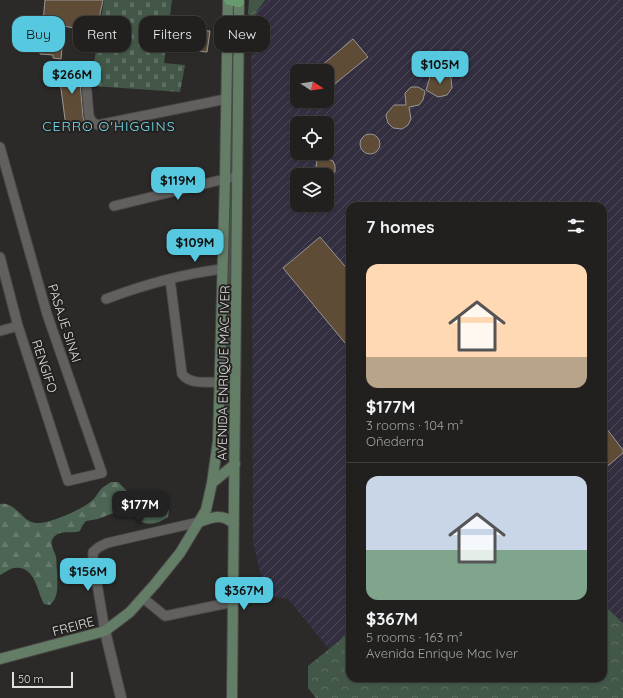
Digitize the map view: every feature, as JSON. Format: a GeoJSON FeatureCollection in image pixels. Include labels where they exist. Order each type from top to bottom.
{"type":"FeatureCollection","features":[{"type":"Feature","properties":{"kind":"main road"},"geometry":{"type":"LineString","coordinates":[[228,0],[240,1]]}},
{"type":"Feature","properties":{"kind":"main road","name":"AVENIDA ENRIQUE MAC IVER"},"geometry":{"type":"LineString","coordinates":[[199,522],[206,510],[212,483],[218,441],[228,0]]}},
{"type":"Feature","properties":{"kind":"main road","name":"AVENIDA ENRIQUE MAC IVER"},"geometry":{"type":"LineString","coordinates":[[232,698],[240,1]]}},
{"type":"Feature","properties":{"kind":"main road"},"geometry":{"type":"LineString","coordinates":[[221,295],[237,294]]}},
{"type":"Feature","properties":{"kind":"main road"},"geometry":{"type":"LineString","coordinates":[[218,425],[235,444]]}},
{"type":"Feature","properties":{"kind":"main road"},"geometry":{"type":"LineString","coordinates":[[212,483],[235,464]]}},
{"type":"Feature","properties":{"kind":"main road"},"geometry":{"type":"LineString","coordinates":[[199,522],[219,516],[228,519],[234,524]]}},
{"type":"Feature","properties":{"kind":"main road","name":"FREIRE"},"geometry":{"type":"LineString","coordinates":[[0,659],[105,631],[130,612],[143,598],[180,553],[199,522]]}},
{"type":"Feature","properties":{"kind":"street"},"geometry":{"type":"LineString","coordinates":[[85,69],[89,116],[92,122],[98,125],[226,99]]}},
{"type":"Feature","properties":{"kind":"street","name":"PASAJE SINAI"},"geometry":{"type":"LineString","coordinates":[[0,147],[48,314],[102,472],[68,481]]}},
{"type":"Feature","properties":{"kind":"street"},"geometry":{"type":"LineString","coordinates":[[114,206],[238,176]]}},
{"type":"Feature","properties":{"kind":"street","name":"RENGIFO"},"geometry":{"type":"LineString","coordinates":[[0,257],[18,326],[68,481]]}},
{"type":"Feature","properties":{"kind":"street"},"geometry":{"type":"LineString","coordinates":[[106,300],[134,288],[170,278],[222,269]]}},
{"type":"Feature","properties":{"kind":"street"},"geometry":{"type":"LineString","coordinates":[[170,278],[182,374],[187,379],[192,381],[219,382]]}},
{"type":"Feature","properties":{"kind":"street"},"geometry":{"type":"LineString","coordinates":[[0,331],[18,326]]}},
{"type":"Feature","properties":{"kind":"street"},"geometry":{"type":"LineString","coordinates":[[122,698],[105,631],[93,560],[93,552],[99,546],[107,543],[199,522]]}},
{"type":"Feature","properties":{"kind":"street"},"geometry":{"type":"LineString","coordinates":[[143,598],[166,616],[233,602]]}},
{"type":"Feature","properties":{"kind":"shaded area"},"geometry":{"type":"Polygon","coordinates":[[[265,0],[623,0],[623,623],[607,608],[607,202],[346,202],[346,635],[329,649],[288,599],[266,596],[253,543],[251,52],[270,52],[270,16],[254,16],[265,0]]]}},
{"type":"Feature","properties":{"kind":"green space"},"geometry":{"type":"Polygon","coordinates":[[[104,0],[172,0],[170,16],[139,16],[139,52],[165,52],[164,63],[185,65],[180,92],[93,86],[93,70],[96,52],[131,52],[131,16],[101,16],[104,0]]]}},
{"type":"Feature","properties":{"kind":"green space"},"geometry":{"type":"Polygon","coordinates":[[[249,0],[265,0],[254,16],[249,16],[248,13],[249,0]]]}},
{"type":"Feature","properties":{"kind":"green space"},"geometry":{"type":"Polygon","coordinates":[[[230,12],[238,14],[238,16],[230,16],[230,12]]]}},
{"type":"Feature","properties":{"kind":"green space"},"geometry":{"type":"Polygon","coordinates":[[[229,52],[237,52],[232,436],[228,433],[224,423],[229,52]]]}},
{"type":"Feature","properties":{"kind":"green space"},"geometry":{"type":"Polygon","coordinates":[[[111,482],[118,482],[127,491],[151,493],[165,505],[169,511],[168,517],[162,521],[147,524],[140,521],[126,508],[98,519],[86,521],[80,531],[56,535],[52,540],[52,546],[56,559],[57,593],[50,605],[44,604],[34,580],[27,571],[21,568],[14,568],[0,575],[0,504],[11,506],[30,521],[42,523],[72,513],[85,506],[93,500],[102,488],[111,482]]]}},
{"type":"Feature","properties":{"kind":"green space"},"geometry":{"type":"Polygon","coordinates":[[[607,608],[623,623],[623,698],[316,698],[308,688],[308,666],[346,635],[346,682],[607,682],[607,608]]]}},
{"type":"Feature","properties":{"kind":"building"},"geometry":{"type":"Polygon","coordinates":[[[45,0],[103,0],[100,16],[73,16],[73,28],[65,26],[65,16],[44,16],[45,0]]]}},
{"type":"Feature","properties":{"kind":"building"},"geometry":{"type":"Polygon","coordinates":[[[206,31],[210,31],[206,52],[206,31]]]}},
{"type":"Feature","properties":{"kind":"building"},"geometry":{"type":"Polygon","coordinates":[[[353,39],[368,57],[334,84],[334,64],[323,64],[353,39]]]}},
{"type":"Feature","properties":{"kind":"building"},"geometry":{"type":"Polygon","coordinates":[[[40,52],[62,52],[61,59],[53,58],[53,55],[40,54],[40,52]]]}},
{"type":"Feature","properties":{"kind":"building"},"geometry":{"type":"Polygon","coordinates":[[[80,63],[79,70],[83,117],[87,128],[79,129],[79,125],[66,127],[58,66],[80,63]]]}},
{"type":"Feature","properties":{"kind":"building"},"geometry":{"type":"Polygon","coordinates":[[[442,72],[451,78],[452,88],[447,95],[438,97],[426,90],[430,77],[435,73],[442,72]]]}},
{"type":"Feature","properties":{"kind":"building"},"geometry":{"type":"Polygon","coordinates":[[[411,87],[418,87],[425,91],[423,100],[419,105],[409,107],[411,119],[408,125],[402,129],[393,128],[388,123],[386,116],[387,113],[394,105],[406,105],[405,93],[411,87]]]}},
{"type":"Feature","properties":{"kind":"building"},"geometry":{"type":"Polygon","coordinates":[[[370,134],[377,137],[380,144],[377,151],[370,154],[363,151],[360,144],[363,137],[370,134]]]}},
{"type":"Feature","properties":{"kind":"building"},"geometry":{"type":"Polygon","coordinates":[[[317,160],[330,160],[333,161],[335,166],[335,172],[334,173],[334,168],[316,168],[317,160]]]}},
{"type":"Feature","properties":{"kind":"building"},"geometry":{"type":"Polygon","coordinates":[[[320,237],[346,267],[346,344],[283,268],[320,237]]]}},
{"type":"Feature","properties":{"kind":"building"},"geometry":{"type":"Polygon","coordinates":[[[607,429],[623,450],[623,453],[607,467],[607,429]]]}},
{"type":"Feature","properties":{"kind":"district","name":"CERRO O'HIGGINS"},"geometry":{"type":"Point","coordinates":[109,126]}}]}
